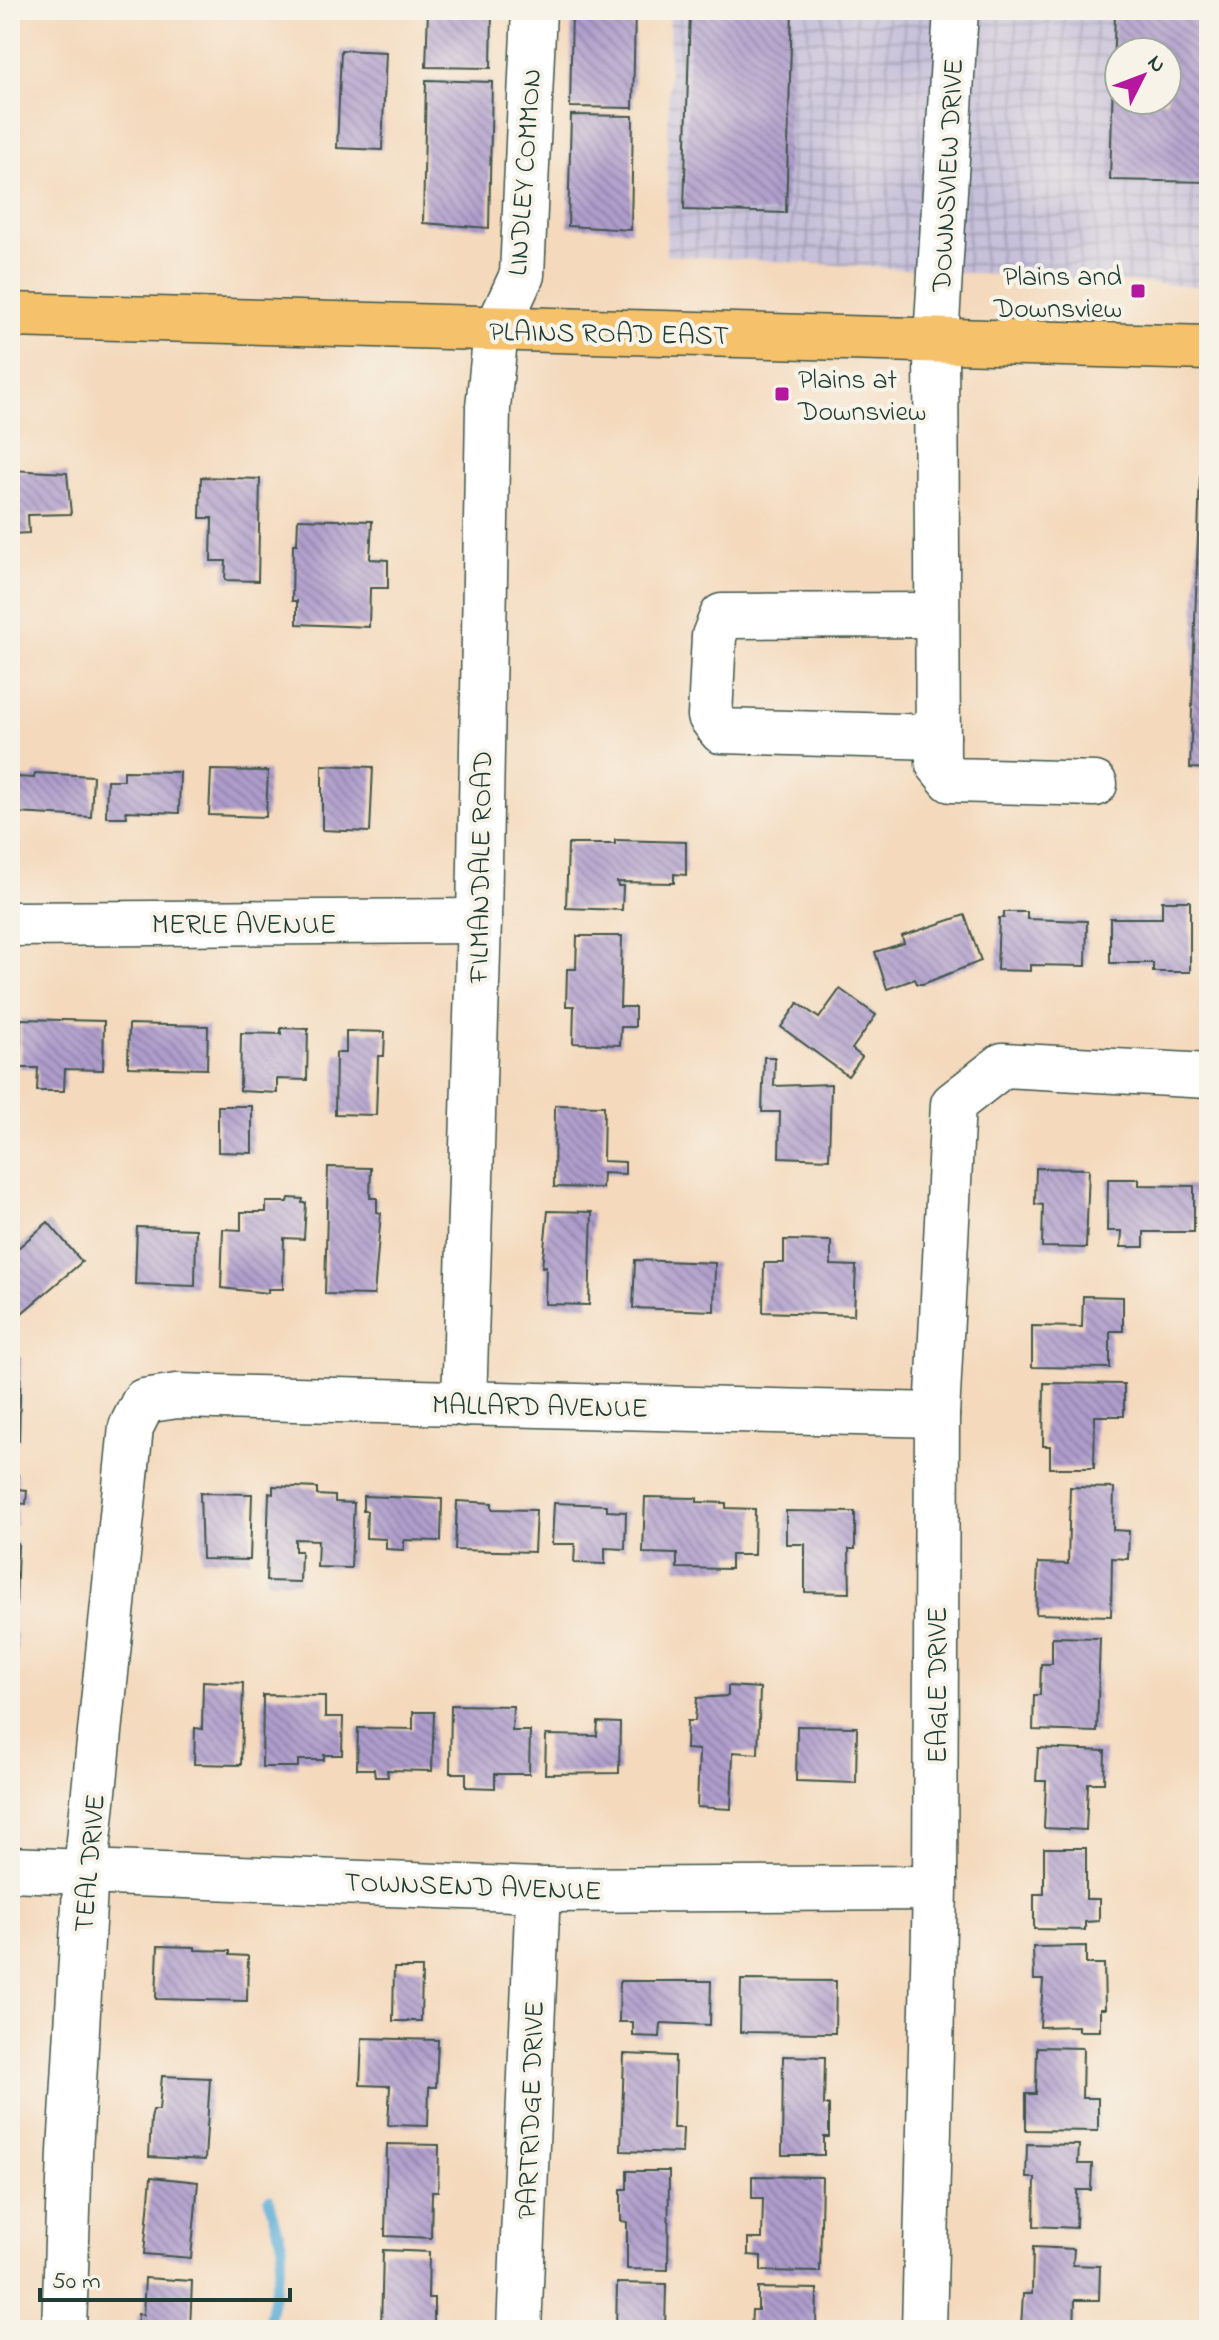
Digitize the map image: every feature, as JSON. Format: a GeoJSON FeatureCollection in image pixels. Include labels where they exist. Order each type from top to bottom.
{"type":"FeatureCollection","features":[{"type":"Feature","properties":{"kind":"main road","name":"PLAINS ROAD EAST"},"geometry":{"type":"LineString","coordinates":[[10,315],[496,331],[936,339],[1209,348]]}},
{"type":"Feature","properties":{"kind":"street","name":"LINDLEY COMMON"},"geometry":{"type":"LineString","coordinates":[[496,331],[522,275],[534,10]]}},
{"type":"Feature","properties":{"kind":"street","name":"DOWNSVIEW DRIVE"},"geometry":{"type":"LineString","coordinates":[[956,10],[936,339],[938,764],[951,780],[1095,784]]}},
{"type":"Feature","properties":{"kind":"street","name":"FILMANDALE ROAD"},"geometry":{"type":"LineString","coordinates":[[464,1404],[479,921],[488,407],[496,331]]}},
{"type":"Feature","properties":{"kind":"street"},"geometry":{"type":"LineString","coordinates":[[937,615],[722,616],[714,636],[710,716],[721,731],[938,737]]}},
{"type":"Feature","properties":{"kind":"street","name":"MERLE AVENUE"},"geometry":{"type":"LineString","coordinates":[[10,924],[479,921]]}},
{"type":"Feature","properties":{"kind":"street","name":"EAGLE DRIVE"},"geometry":{"type":"LineString","coordinates":[[924,2330],[935,1888],[937,1415],[953,1104],[1003,1065],[1209,1076]]}},
{"type":"Feature","properties":{"kind":"street","name":"MALLARD AVENUE"},"geometry":{"type":"LineString","coordinates":[[144,1401],[177,1396],[937,1415]]}},
{"type":"Feature","properties":{"kind":"street","name":"TEAL DRIVE"},"geometry":{"type":"LineString","coordinates":[[64,2330],[70,2152],[86,1870],[131,1427],[144,1401]]}},
{"type":"Feature","properties":{"kind":"street","name":"TOWNSEND AVENUE"},"geometry":{"type":"LineString","coordinates":[[10,1869],[538,1890],[935,1888]]}},
{"type":"Feature","properties":{"kind":"street","name":"PARTRIDGE DRIVE"},"geometry":{"type":"LineString","coordinates":[[519,2330],[538,1890]]}},
{"type":"Feature","properties":{"kind":"shaded area"},"geometry":{"type":"Polygon","coordinates":[[[670,10],[1209,10],[1209,287],[666,255],[670,10]]]}},
{"type":"Feature","properties":{"kind":"building"},"geometry":{"type":"Polygon","coordinates":[[[428,10],[492,10],[491,68],[426,67],[428,10]]]}},
{"type":"Feature","properties":{"kind":"building"},"geometry":{"type":"Polygon","coordinates":[[[572,10],[635,10],[633,108],[570,107],[572,10]]]}},
{"type":"Feature","properties":{"kind":"building"},"geometry":{"type":"Polygon","coordinates":[[[690,10],[792,10],[786,213],[684,210],[690,10]]]}},
{"type":"Feature","properties":{"kind":"building"},"geometry":{"type":"Polygon","coordinates":[[[1115,10],[1209,10],[1209,182],[1110,180],[1112,116],[1183,116],[1183,36],[1114,36],[1115,10]]]}},
{"type":"Feature","properties":{"kind":"building"},"geometry":{"type":"Polygon","coordinates":[[[341,50],[386,52],[382,150],[337,148],[341,50]]]}},
{"type":"Feature","properties":{"kind":"building"},"geometry":{"type":"Polygon","coordinates":[[[426,80],[492,82],[489,228],[423,223],[426,80]]]}},
{"type":"Feature","properties":{"kind":"building"},"geometry":{"type":"Polygon","coordinates":[[[571,115],[633,116],[631,230],[568,226],[571,115]]]}},
{"type":"Feature","properties":{"kind":"building"},"geometry":{"type":"Polygon","coordinates":[[[10,470],[67,473],[71,514],[28,515],[29,533],[10,534],[10,470]]]}},
{"type":"Feature","properties":{"kind":"building"},"geometry":{"type":"Polygon","coordinates":[[[201,477],[260,479],[258,581],[225,580],[226,561],[211,561],[212,518],[200,518],[201,477]]]}},
{"type":"Feature","properties":{"kind":"building"},"geometry":{"type":"Polygon","coordinates":[[[1200,477],[1209,478],[1209,769],[1190,768],[1200,477]]]}},
{"type":"Feature","properties":{"kind":"building"},"geometry":{"type":"Polygon","coordinates":[[[298,519],[372,521],[370,559],[388,560],[388,588],[370,588],[369,627],[297,624],[297,601],[292,601],[293,544],[297,544],[298,519]]]}},
{"type":"Feature","properties":{"kind":"building"},"geometry":{"type":"Polygon","coordinates":[[[322,765],[373,767],[370,832],[322,830],[322,765]]]}},
{"type":"Feature","properties":{"kind":"building"},"geometry":{"type":"Polygon","coordinates":[[[211,770],[268,771],[266,817],[209,815],[211,770]]]}},
{"type":"Feature","properties":{"kind":"building"},"geometry":{"type":"Polygon","coordinates":[[[124,771],[180,772],[179,813],[126,811],[127,817],[106,817],[107,780],[124,780],[124,771]]]}},
{"type":"Feature","properties":{"kind":"building"},"geometry":{"type":"Polygon","coordinates":[[[35,773],[93,776],[91,817],[16,813],[17,777],[34,778],[35,773]]]}},
{"type":"Feature","properties":{"kind":"building"},"geometry":{"type":"Polygon","coordinates":[[[615,840],[686,842],[686,875],[674,874],[674,883],[617,882],[618,886],[623,886],[622,910],[566,908],[568,844],[615,844],[615,840]]]}},
{"type":"Feature","properties":{"kind":"building"},"geometry":{"type":"Polygon","coordinates":[[[1162,901],[1190,901],[1190,972],[1153,972],[1153,963],[1110,963],[1110,918],[1162,918],[1162,901]]]}},
{"type":"Feature","properties":{"kind":"building"},"geometry":{"type":"Polygon","coordinates":[[[1004,912],[1027,912],[1027,919],[1087,921],[1086,966],[1030,965],[1030,971],[997,970],[999,918],[1004,918],[1004,912]]]}},
{"type":"Feature","properties":{"kind":"building"},"geometry":{"type":"Polygon","coordinates":[[[965,915],[981,961],[923,984],[917,984],[915,979],[887,989],[875,952],[904,943],[902,936],[965,915]]]}},
{"type":"Feature","properties":{"kind":"building"},"geometry":{"type":"Polygon","coordinates":[[[577,936],[622,936],[620,1007],[635,1007],[635,1027],[621,1027],[620,1045],[573,1043],[574,1006],[566,1006],[567,969],[576,969],[577,936]]]}},
{"type":"Feature","properties":{"kind":"building"},"geometry":{"type":"Polygon","coordinates":[[[840,989],[876,1015],[852,1049],[862,1057],[848,1076],[781,1027],[798,1003],[819,1018],[840,989]]]}},
{"type":"Feature","properties":{"kind":"building"},"geometry":{"type":"Polygon","coordinates":[[[21,1019],[104,1021],[103,1070],[65,1069],[64,1091],[37,1091],[38,1068],[20,1068],[21,1019]]]}},
{"type":"Feature","properties":{"kind":"building"},"geometry":{"type":"Polygon","coordinates":[[[129,1024],[208,1026],[207,1069],[128,1067],[129,1024]]]}},
{"type":"Feature","properties":{"kind":"building"},"geometry":{"type":"Polygon","coordinates":[[[281,1028],[308,1029],[307,1080],[277,1079],[277,1093],[240,1091],[241,1033],[281,1034],[281,1028]]]}},
{"type":"Feature","properties":{"kind":"building"},"geometry":{"type":"Polygon","coordinates":[[[346,1031],[385,1032],[384,1056],[378,1056],[376,1115],[335,1114],[336,1053],[346,1053],[346,1031]]]}},
{"type":"Feature","properties":{"kind":"building"},"geometry":{"type":"Polygon","coordinates":[[[764,1057],[775,1057],[774,1086],[831,1084],[829,1159],[779,1157],[780,1112],[762,1112],[764,1057]]]}},
{"type":"Feature","properties":{"kind":"building"},"geometry":{"type":"Polygon","coordinates":[[[555,1105],[604,1106],[603,1161],[625,1162],[625,1174],[603,1173],[602,1188],[554,1187],[555,1105]]]}},
{"type":"Feature","properties":{"kind":"building"},"geometry":{"type":"Polygon","coordinates":[[[218,1106],[252,1106],[252,1153],[218,1152],[218,1106]]]}},
{"type":"Feature","properties":{"kind":"building"},"geometry":{"type":"Polygon","coordinates":[[[328,1167],[371,1168],[370,1198],[377,1198],[377,1212],[381,1213],[374,1295],[325,1294],[328,1167]]]}},
{"type":"Feature","properties":{"kind":"building"},"geometry":{"type":"Polygon","coordinates":[[[1036,1168],[1089,1169],[1086,1248],[1042,1247],[1043,1205],[1035,1204],[1036,1168]]]}},
{"type":"Feature","properties":{"kind":"building"},"geometry":{"type":"Polygon","coordinates":[[[1108,1179],[1139,1179],[1139,1185],[1194,1186],[1194,1232],[1144,1232],[1144,1247],[1121,1247],[1122,1231],[1107,1231],[1108,1179]]]}},
{"type":"Feature","properties":{"kind":"building"},"geometry":{"type":"Polygon","coordinates":[[[289,1198],[303,1199],[302,1203],[306,1203],[304,1239],[284,1238],[283,1289],[268,1289],[268,1293],[221,1288],[223,1229],[241,1230],[241,1212],[266,1212],[266,1202],[288,1202],[289,1198]]]}},
{"type":"Feature","properties":{"kind":"building"},"geometry":{"type":"Polygon","coordinates":[[[548,1211],[592,1212],[589,1305],[545,1304],[546,1266],[542,1267],[548,1211]]]}},
{"type":"Feature","properties":{"kind":"building"},"geometry":{"type":"Polygon","coordinates":[[[48,1222],[82,1262],[10,1323],[10,1255],[48,1222]]]}},
{"type":"Feature","properties":{"kind":"building"},"geometry":{"type":"Polygon","coordinates":[[[137,1227],[196,1229],[195,1286],[135,1284],[137,1227]]]}},
{"type":"Feature","properties":{"kind":"building"},"geometry":{"type":"Polygon","coordinates":[[[784,1240],[831,1241],[831,1265],[856,1266],[854,1315],[763,1312],[764,1263],[784,1263],[784,1240]]]}},
{"type":"Feature","properties":{"kind":"building"},"geometry":{"type":"Polygon","coordinates":[[[635,1260],[715,1263],[714,1311],[633,1308],[635,1260]]]}},
{"type":"Feature","properties":{"kind":"building"},"geometry":{"type":"Polygon","coordinates":[[[1083,1296],[1123,1297],[1123,1331],[1110,1331],[1110,1368],[1032,1367],[1032,1326],[1082,1327],[1083,1296]]]}},
{"type":"Feature","properties":{"kind":"building"},"geometry":{"type":"Polygon","coordinates":[[[10,1357],[21,1357],[19,1441],[10,1440],[10,1357]]]}},
{"type":"Feature","properties":{"kind":"building"},"geometry":{"type":"Polygon","coordinates":[[[1044,1383],[1124,1384],[1124,1416],[1095,1416],[1094,1468],[1050,1468],[1050,1446],[1043,1446],[1044,1383]]]}},
{"type":"Feature","properties":{"kind":"building"},"geometry":{"type":"Polygon","coordinates":[[[10,1474],[18,1474],[18,1489],[27,1490],[26,1504],[17,1503],[16,1526],[10,1526],[10,1474]]]}},
{"type":"Feature","properties":{"kind":"building"},"geometry":{"type":"Polygon","coordinates":[[[273,1486],[317,1488],[317,1495],[335,1496],[335,1502],[354,1503],[351,1568],[317,1567],[318,1540],[295,1539],[295,1551],[301,1551],[300,1582],[266,1581],[269,1493],[273,1494],[273,1486]]]}},
{"type":"Feature","properties":{"kind":"building"},"geometry":{"type":"Polygon","coordinates":[[[1070,1487],[1114,1488],[1113,1530],[1129,1531],[1128,1559],[1112,1558],[1111,1616],[1036,1614],[1038,1563],[1068,1564],[1070,1487]]]}},
{"type":"Feature","properties":{"kind":"building"},"geometry":{"type":"Polygon","coordinates":[[[200,1493],[252,1494],[250,1560],[202,1559],[200,1493]]]}},
{"type":"Feature","properties":{"kind":"building"},"geometry":{"type":"Polygon","coordinates":[[[363,1496],[442,1499],[441,1541],[404,1540],[404,1550],[386,1549],[386,1539],[366,1538],[367,1511],[363,1511],[363,1496]]]}},
{"type":"Feature","properties":{"kind":"building"},"geometry":{"type":"Polygon","coordinates":[[[645,1497],[697,1498],[697,1502],[726,1503],[726,1508],[755,1509],[754,1555],[731,1555],[731,1569],[677,1568],[677,1554],[643,1553],[645,1497]]]}},
{"type":"Feature","properties":{"kind":"building"},"geometry":{"type":"Polygon","coordinates":[[[457,1501],[492,1503],[492,1509],[536,1510],[534,1552],[455,1550],[457,1501]]]}},
{"type":"Feature","properties":{"kind":"building"},"geometry":{"type":"Polygon","coordinates":[[[554,1503],[607,1505],[607,1511],[626,1512],[625,1549],[605,1548],[605,1564],[574,1563],[575,1544],[552,1544],[554,1503]]]}},
{"type":"Feature","properties":{"kind":"building"},"geometry":{"type":"Polygon","coordinates":[[[786,1511],[855,1512],[855,1549],[849,1549],[850,1593],[805,1592],[805,1544],[786,1544],[786,1511]]]}},
{"type":"Feature","properties":{"kind":"building"},"geometry":{"type":"Polygon","coordinates":[[[10,1543],[18,1543],[16,1607],[10,1607],[10,1543]]]}},
{"type":"Feature","properties":{"kind":"building"},"geometry":{"type":"Polygon","coordinates":[[[10,1633],[17,1633],[14,1697],[10,1696],[10,1633]]]}},
{"type":"Feature","properties":{"kind":"building"},"geometry":{"type":"Polygon","coordinates":[[[1052,1637],[1100,1638],[1097,1732],[1033,1730],[1034,1695],[1040,1695],[1041,1664],[1052,1664],[1052,1637]]]}},
{"type":"Feature","properties":{"kind":"building"},"geometry":{"type":"Polygon","coordinates":[[[203,1681],[243,1683],[241,1765],[194,1764],[195,1728],[202,1729],[203,1681]]]}},
{"type":"Feature","properties":{"kind":"building"},"geometry":{"type":"Polygon","coordinates":[[[728,1686],[760,1688],[758,1754],[733,1752],[731,1809],[697,1807],[699,1750],[686,1749],[687,1721],[695,1721],[697,1698],[728,1696],[728,1686]]]}},
{"type":"Feature","properties":{"kind":"building"},"geometry":{"type":"Polygon","coordinates":[[[263,1695],[325,1696],[325,1717],[343,1717],[342,1755],[324,1755],[324,1760],[298,1760],[298,1767],[262,1767],[263,1695]]]}},
{"type":"Feature","properties":{"kind":"building"},"geometry":{"type":"Polygon","coordinates":[[[451,1705],[513,1706],[512,1731],[530,1731],[529,1774],[495,1774],[495,1788],[466,1787],[466,1773],[450,1773],[451,1705]]]}},
{"type":"Feature","properties":{"kind":"building"},"geometry":{"type":"Polygon","coordinates":[[[413,1712],[434,1712],[432,1771],[387,1770],[388,1777],[375,1777],[374,1769],[357,1769],[358,1728],[413,1729],[413,1712]]]}},
{"type":"Feature","properties":{"kind":"building"},"geometry":{"type":"Polygon","coordinates":[[[598,1722],[620,1723],[619,1773],[545,1774],[546,1735],[597,1736],[598,1722]]]}},
{"type":"Feature","properties":{"kind":"building"},"geometry":{"type":"Polygon","coordinates":[[[10,1726],[16,1727],[15,1768],[10,1768],[10,1726]]]}},
{"type":"Feature","properties":{"kind":"building"},"geometry":{"type":"Polygon","coordinates":[[[797,1726],[857,1727],[856,1783],[796,1781],[797,1726]]]}},
{"type":"Feature","properties":{"kind":"building"},"geometry":{"type":"Polygon","coordinates":[[[1038,1748],[1105,1751],[1104,1783],[1088,1783],[1086,1830],[1044,1828],[1046,1781],[1036,1781],[1038,1748]]]}},
{"type":"Feature","properties":{"kind":"building"},"geometry":{"type":"Polygon","coordinates":[[[1044,1848],[1086,1848],[1086,1899],[1099,1899],[1099,1921],[1085,1922],[1085,1930],[1034,1929],[1034,1894],[1044,1894],[1044,1848]]]}},
{"type":"Feature","properties":{"kind":"building"},"geometry":{"type":"Polygon","coordinates":[[[158,1946],[195,1947],[195,1950],[230,1951],[230,1955],[248,1956],[247,2001],[156,1999],[158,1946]]]}},
{"type":"Feature","properties":{"kind":"building"},"geometry":{"type":"Polygon","coordinates":[[[1086,1946],[1086,1964],[1104,1964],[1105,2009],[1100,2009],[1100,2031],[1078,2031],[1078,2026],[1040,2027],[1043,1980],[1034,1980],[1033,1947],[1086,1946]]]}},
{"type":"Feature","properties":{"kind":"building"},"geometry":{"type":"Polygon","coordinates":[[[394,1968],[422,1968],[421,2021],[393,2021],[394,1968]]]}},
{"type":"Feature","properties":{"kind":"building"},"geometry":{"type":"Polygon","coordinates":[[[741,1980],[836,1981],[835,2033],[740,2032],[741,1980]]]}},
{"type":"Feature","properties":{"kind":"building"},"geometry":{"type":"Polygon","coordinates":[[[620,1981],[711,1981],[710,2025],[661,2023],[660,2037],[633,2036],[633,2022],[619,2022],[620,1981]]]}},
{"type":"Feature","properties":{"kind":"building"},"geometry":{"type":"Polygon","coordinates":[[[362,2038],[438,2040],[436,2087],[429,2087],[428,2126],[388,2125],[390,2086],[360,2085],[362,2038]]]}},
{"type":"Feature","properties":{"kind":"building"},"geometry":{"type":"Polygon","coordinates":[[[1037,2047],[1083,2048],[1082,2098],[1098,2098],[1098,2131],[1026,2130],[1026,2094],[1036,2094],[1037,2047]]]}},
{"type":"Feature","properties":{"kind":"building"},"geometry":{"type":"Polygon","coordinates":[[[624,2054],[675,2056],[673,2128],[683,2128],[682,2153],[621,2151],[624,2054]]]}},
{"type":"Feature","properties":{"kind":"building"},"geometry":{"type":"Polygon","coordinates":[[[783,2056],[825,2057],[824,2105],[829,2105],[829,2137],[824,2137],[824,2155],[782,2155],[783,2056]]]}},
{"type":"Feature","properties":{"kind":"building"},"geometry":{"type":"Polygon","coordinates":[[[162,2076],[210,2078],[205,2160],[149,2157],[151,2119],[153,2110],[159,2110],[162,2076]]]}},
{"type":"Feature","properties":{"kind":"building"},"geometry":{"type":"Polygon","coordinates":[[[387,2144],[439,2145],[438,2191],[432,2191],[431,2238],[385,2236],[387,2144]]]}},
{"type":"Feature","properties":{"kind":"building"},"geometry":{"type":"Polygon","coordinates":[[[1027,2144],[1079,2145],[1078,2164],[1092,2164],[1091,2190],[1077,2190],[1076,2228],[1034,2226],[1035,2178],[1026,2178],[1027,2144]]]}},
{"type":"Feature","properties":{"kind":"building"},"geometry":{"type":"Polygon","coordinates":[[[627,2171],[669,2171],[668,2270],[627,2269],[627,2222],[621,2221],[621,2189],[627,2189],[627,2171]]]}},
{"type":"Feature","properties":{"kind":"building"},"geometry":{"type":"Polygon","coordinates":[[[752,2176],[822,2177],[820,2272],[761,2271],[761,2256],[748,2255],[748,2239],[762,2239],[763,2198],[752,2198],[752,2176]]]}},
{"type":"Feature","properties":{"kind":"building"},"geometry":{"type":"Polygon","coordinates":[[[151,2177],[198,2182],[191,2258],[144,2254],[151,2177]]]}},
{"type":"Feature","properties":{"kind":"building"},"geometry":{"type":"Polygon","coordinates":[[[1033,2247],[1074,2249],[1073,2265],[1100,2266],[1099,2300],[1075,2300],[1074,2329],[1021,2327],[1023,2294],[1032,2294],[1033,2247]]]}},
{"type":"Feature","properties":{"kind":"building"},"geometry":{"type":"Polygon","coordinates":[[[383,2250],[429,2252],[428,2298],[434,2298],[434,2330],[381,2330],[383,2250]]]}},
{"type":"Feature","properties":{"kind":"building"},"geometry":{"type":"Polygon","coordinates":[[[145,2278],[192,2281],[190,2330],[137,2330],[138,2314],[143,2315],[145,2278]]]}},
{"type":"Feature","properties":{"kind":"building"},"geometry":{"type":"Polygon","coordinates":[[[617,2283],[666,2284],[665,2330],[616,2330],[617,2283]]]}},
{"type":"Feature","properties":{"kind":"building"},"geometry":{"type":"Polygon","coordinates":[[[758,2288],[817,2289],[816,2330],[751,2330],[752,2310],[758,2310],[758,2288]]]}},
{"type":"Feature","properties":{"kind":"waterway"},"geometry":{"type":"LineString","coordinates":[[267,2330],[283,2247],[269,2199]]}},
{"type":"Feature","properties":{"kind":"place","name":"Plains and Downsview"},"geometry":{"type":"Point","coordinates":[1138,291]}},
{"type":"Feature","properties":{"kind":"place","name":"Plains at Downsview"},"geometry":{"type":"Point","coordinates":[782,394]}}]}
